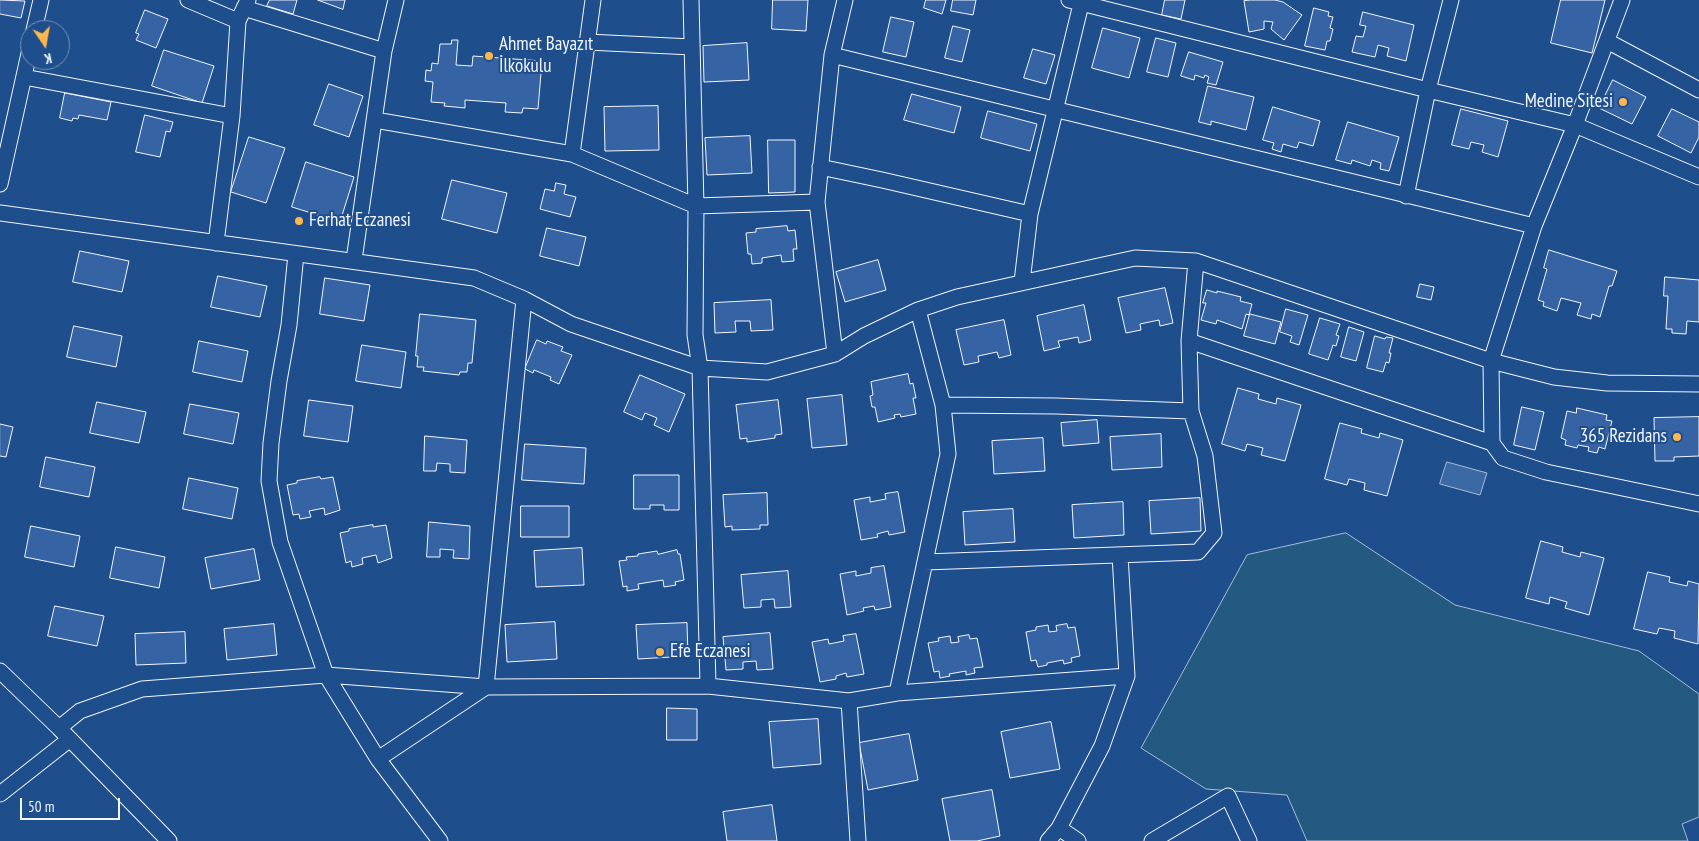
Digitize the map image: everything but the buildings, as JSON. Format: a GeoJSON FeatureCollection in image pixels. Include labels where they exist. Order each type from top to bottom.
{"type":"FeatureCollection","features":[{"type":"Feature","properties":{"kind":"street"},"geometry":{"type":"LineString","coordinates":[[36,20],[41,0]]}},
{"type":"Feature","properties":{"kind":"street"},"geometry":{"type":"LineString","coordinates":[[188,0],[243,10],[384,51]]}},
{"type":"Feature","properties":{"kind":"street"},"geometry":{"type":"LineString","coordinates":[[354,260],[384,51],[396,0]]}},
{"type":"Feature","properties":{"kind":"street"},"geometry":{"type":"LineString","coordinates":[[572,154],[593,0]]}},
{"type":"Feature","properties":{"kind":"street"},"geometry":{"type":"LineString","coordinates":[[692,0],[696,206],[695,335],[700,368],[708,686]]}},
{"type":"Feature","properties":{"kind":"street"},"geometry":{"type":"LineString","coordinates":[[835,354],[817,202],[832,55],[845,0]]}},
{"type":"Feature","properties":{"kind":"street"},"geometry":{"type":"LineString","coordinates":[[1406,196],[1428,90],[1451,0]]}},
{"type":"Feature","properties":{"kind":"street"},"geometry":{"type":"LineString","coordinates":[[1492,443],[1491,361],[1534,226],[1575,125],[1622,0]]}},
{"type":"Feature","properties":{"kind":"street"},"geometry":{"type":"LineString","coordinates":[[1022,282],[1030,214],[1055,111],[1077,1],[1428,90],[1575,125],[1699,177]]}},
{"type":"Feature","properties":{"kind":"street"},"geometry":{"type":"LineString","coordinates":[[216,243],[243,10]]}},
{"type":"Feature","properties":{"kind":"street"},"geometry":{"type":"LineString","coordinates":[[1607,40],[1699,90]]}},
{"type":"Feature","properties":{"kind":"street"},"geometry":{"type":"LineString","coordinates":[[587,42],[692,47]]}},
{"type":"Feature","properties":{"kind":"street"},"geometry":{"type":"LineString","coordinates":[[832,55],[1055,111],[1534,226]]}},
{"type":"Feature","properties":{"kind":"street"},"geometry":{"type":"LineString","coordinates":[[0,184],[26,70]]}},
{"type":"Feature","properties":{"kind":"street"},"geometry":{"type":"LineString","coordinates":[[24,77],[232,116]]}},
{"type":"Feature","properties":{"kind":"street"},"geometry":{"type":"LineString","coordinates":[[375,120],[572,154],[696,206],[817,202]]}},
{"type":"Feature","properties":{"kind":"street"},"geometry":{"type":"LineString","coordinates":[[820,167],[1030,214]]}},
{"type":"Feature","properties":{"kind":"street"},"geometry":{"type":"LineString","coordinates":[[0,212],[474,278],[524,299],[571,324],[700,368],[767,372],[835,354],[864,336],[918,310],[958,297],[1134,258],[1196,261],[1315,303],[1491,361],[1554,377],[1607,383],[1699,384]]}},
{"type":"Feature","properties":{"kind":"street"},"geometry":{"type":"LineString","coordinates":[[296,254],[289,325],[271,443],[269,481],[280,542],[326,675],[378,759],[440,841]]}},
{"type":"Feature","properties":{"kind":"street"},"geometry":{"type":"LineString","coordinates":[[925,562],[1198,552],[1214,533],[1205,456],[1191,411],[1189,341],[1196,261]]}},
{"type":"Feature","properties":{"kind":"street"},"geometry":{"type":"LineString","coordinates":[[486,686],[524,299]]}},
{"type":"Feature","properties":{"kind":"street"},"geometry":{"type":"LineString","coordinates":[[897,693],[948,454],[943,405],[918,310]]}},
{"type":"Feature","properties":{"kind":"street"},"geometry":{"type":"LineString","coordinates":[[1189,341],[1492,443],[1503,458],[1546,472],[1699,504]]}},
{"type":"Feature","properties":{"kind":"street"},"geometry":{"type":"LineString","coordinates":[[943,405],[1056,406],[1191,411]]}},
{"type":"Feature","properties":{"kind":"street"},"geometry":{"type":"LineString","coordinates":[[1048,841],[1059,828],[1102,746],[1127,676],[1120,555]]}},
{"type":"Feature","properties":{"kind":"street"},"geometry":{"type":"LineString","coordinates":[[0,671],[70,739],[169,841]]}},
{"type":"Feature","properties":{"kind":"street"},"geometry":{"type":"LineString","coordinates":[[59,728],[80,711],[142,689],[326,675],[486,686],[708,686],[849,700],[897,693],[1127,676]]}},
{"type":"Feature","properties":{"kind":"street"},"geometry":{"type":"LineString","coordinates":[[378,759],[486,686]]}},
{"type":"Feature","properties":{"kind":"street"},"geometry":{"type":"LineString","coordinates":[[849,700],[858,841]]}},
{"type":"Feature","properties":{"kind":"street"},"geometry":{"type":"LineString","coordinates":[[0,794],[70,739]]}},
{"type":"Feature","properties":{"kind":"street"},"geometry":{"type":"LineString","coordinates":[[1152,841],[1228,796],[1249,841]]}},
{"type":"Feature","properties":{"kind":"street"},"geometry":{"type":"LineString","coordinates":[[1059,828],[1078,841]]}},
{"type":"Feature","properties":{"kind":"shaded area"},"geometry":{"type":"Polygon","coordinates":[[[1447,462],[1487,473],[1480,495],[1440,484],[1447,462]]]}},
{"type":"Feature","properties":{"kind":"shaded area"},"geometry":{"type":"Polygon","coordinates":[[[1346,533],[1455,605],[1639,651],[1699,694],[1699,817],[1682,824],[1688,841],[1307,841],[1287,795],[1206,789],[1141,748],[1247,555],[1346,533]]]}},
{"type":"Feature","properties":{"kind":"place","name":"Ahmet Bayazıt İlkokulu"},"geometry":{"type":"Point","coordinates":[489,56]}},
{"type":"Feature","properties":{"kind":"place","name":"Medine Sitesi"},"geometry":{"type":"Point","coordinates":[1623,102]}},
{"type":"Feature","properties":{"kind":"place","name":"Ferhat Eczanesi"},"geometry":{"type":"Point","coordinates":[299,221]}},
{"type":"Feature","properties":{"kind":"place","name":"365 Rezidans"},"geometry":{"type":"Point","coordinates":[1677,437]}},
{"type":"Feature","properties":{"kind":"place","name":"Efe Eczanesi"},"geometry":{"type":"Point","coordinates":[660,652]}}]}
